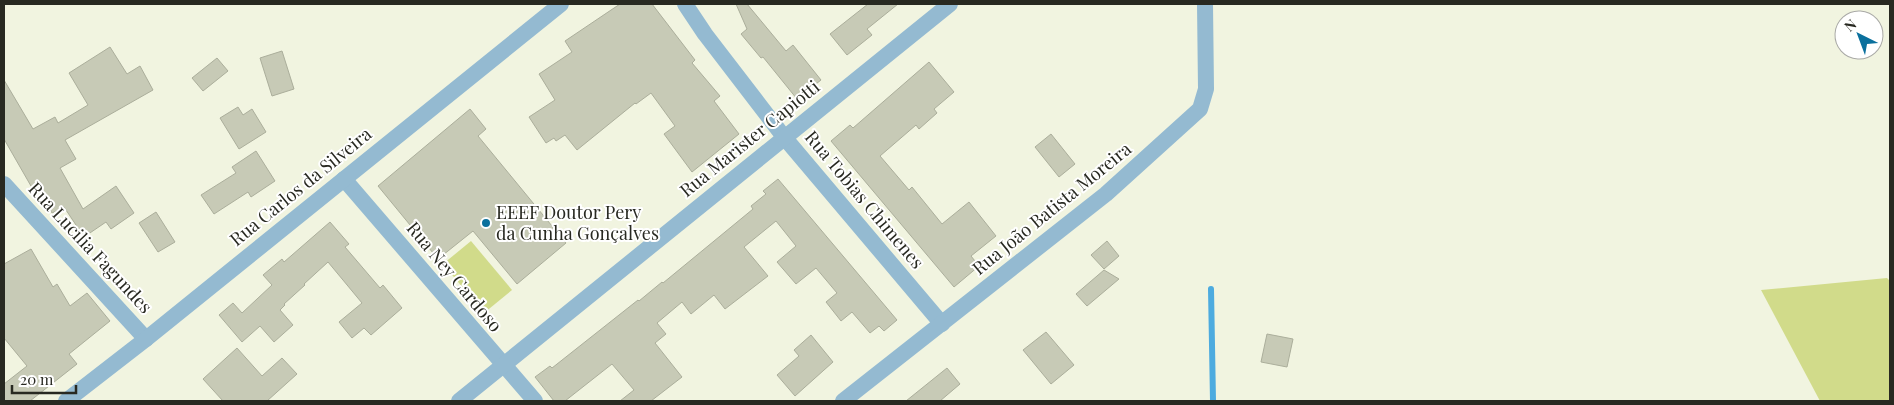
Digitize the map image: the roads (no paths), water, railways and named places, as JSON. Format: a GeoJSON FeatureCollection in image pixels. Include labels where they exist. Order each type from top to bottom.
{"type":"FeatureCollection","features":[{"type":"Feature","properties":{"kind":"street","name":"Rua Carlos da Silveira"},"geometry":{"type":"LineString","coordinates":[[66,401],[146,339],[561,4]]}},
{"type":"Feature","properties":{"kind":"street","name":"Rua Tobias Chimenes"},"geometry":{"type":"LineString","coordinates":[[685,4],[705,34],[784,136],[942,324]]}},
{"type":"Feature","properties":{"kind":"street","name":"Rua Marister Capiotti"},"geometry":{"type":"LineString","coordinates":[[459,401],[784,136],[950,4]]}},
{"type":"Feature","properties":{"kind":"street","name":"Rua João Batista Moreira"},"geometry":{"type":"LineString","coordinates":[[843,401],[1106,194],[1200,109],[1206,89],[1205,4]]}},
{"type":"Feature","properties":{"kind":"street","name":"Rua Ney Cardoso"},"geometry":{"type":"LineString","coordinates":[[344,179],[535,401]]}},
{"type":"Feature","properties":{"kind":"street","name":"Rua Lucilia Fagundes"},"geometry":{"type":"LineString","coordinates":[[4,184],[146,339]]}},
{"type":"Feature","properties":{"kind":"waterway"},"geometry":{"type":"LineString","coordinates":[[1211,289],[1213,401]]}},
{"type":"Feature","properties":{"kind":"place","name":"EEEF Doutor Pery da Cunha Gonçalves"},"geometry":{"type":"Point","coordinates":[486,223]}}]}
